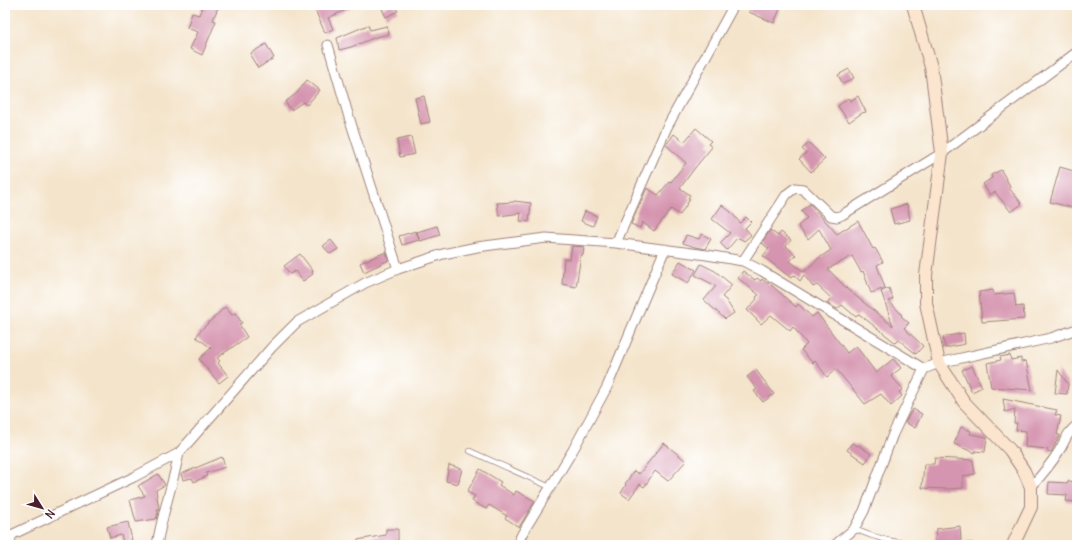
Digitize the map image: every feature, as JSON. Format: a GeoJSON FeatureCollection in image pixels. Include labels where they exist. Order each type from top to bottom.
{"type":"FeatureCollection","features":[{"type":"Feature","properties":{"kind":"street"},"geometry":{"type":"LineString","coordinates":[[616,243],[668,127],[734,5]]}},
{"type":"Feature","properties":{"kind":"street"},"geometry":{"type":"LineString","coordinates":[[914,5],[931,67],[942,153],[926,276],[926,303],[938,363],[964,402],[1010,450],[1024,471],[1031,487],[1031,507],[1013,545]]}},
{"type":"Feature","properties":{"kind":"street"},"geometry":{"type":"LineString","coordinates":[[328,45],[348,114],[398,269]]}},
{"type":"Feature","properties":{"kind":"street"},"geometry":{"type":"LineString","coordinates":[[743,261],[787,194],[794,188],[803,189],[831,216],[842,216],[942,153],[1077,52]]}},
{"type":"Feature","properties":{"kind":"street"},"geometry":{"type":"LineString","coordinates":[[5,538],[73,507],[179,453],[267,353],[297,322],[365,283],[398,269],[443,254],[476,247],[546,238],[616,243],[743,261],[924,369]]}},
{"type":"Feature","properties":{"kind":"street"},"geometry":{"type":"LineString","coordinates":[[517,545],[573,450],[607,387],[665,249]]}},
{"type":"Feature","properties":{"kind":"street"},"geometry":{"type":"LineString","coordinates":[[835,545],[854,529],[864,511],[893,434],[924,369],[938,363],[1051,338],[1077,329]]}},
{"type":"Feature","properties":{"kind":"street"},"geometry":{"type":"LineString","coordinates":[[1031,487],[1060,451],[1069,432],[1077,425]]}},
{"type":"Feature","properties":{"kind":"street"},"geometry":{"type":"LineString","coordinates":[[157,545],[159,531],[174,481],[179,453]]}},
{"type":"Feature","properties":{"kind":"lane"},"geometry":{"type":"LineString","coordinates":[[470,451],[550,487]]}},
{"type":"Feature","properties":{"kind":"lane"},"geometry":{"type":"LineString","coordinates":[[854,529],[873,537],[898,543],[924,545]]}},
{"type":"Feature","properties":{"kind":"lane"},"geometry":{"type":"LineString","coordinates":[[12,545],[14,533]]}},
{"type":"Feature","properties":{"kind":"lane"},"geometry":{"type":"LineString","coordinates":[[961,545],[971,545]]}},
{"type":"Feature","properties":{"kind":"building"},"geometry":{"type":"Polygon","coordinates":[[[203,5],[219,5],[213,20],[216,21],[202,55],[190,49],[198,32],[187,28],[192,13],[199,15],[203,5]]]}},
{"type":"Feature","properties":{"kind":"building"},"geometry":{"type":"Polygon","coordinates":[[[311,5],[357,5],[328,18],[333,29],[325,33],[316,12],[311,5]]]}},
{"type":"Feature","properties":{"kind":"building"},"geometry":{"type":"Polygon","coordinates":[[[389,5],[394,5],[398,11],[386,17],[382,9],[389,5]]]}},
{"type":"Feature","properties":{"kind":"building"},"geometry":{"type":"Polygon","coordinates":[[[752,5],[773,5],[780,9],[774,23],[749,12],[752,5]]]}},
{"type":"Feature","properties":{"kind":"building"},"geometry":{"type":"Polygon","coordinates":[[[368,25],[370,30],[387,26],[389,34],[339,50],[337,38],[368,25]]]}},
{"type":"Feature","properties":{"kind":"building"},"geometry":{"type":"Polygon","coordinates":[[[266,44],[274,58],[258,68],[251,57],[251,53],[266,44]]]}},
{"type":"Feature","properties":{"kind":"building"},"geometry":{"type":"Polygon","coordinates":[[[849,69],[854,78],[843,84],[838,75],[849,69]]]}},
{"type":"Feature","properties":{"kind":"building"},"geometry":{"type":"Polygon","coordinates":[[[307,80],[320,90],[307,105],[303,102],[291,110],[285,102],[297,93],[307,80]]]}},
{"type":"Feature","properties":{"kind":"building"},"geometry":{"type":"Polygon","coordinates":[[[424,96],[430,122],[421,124],[415,98],[424,96]]]}},
{"type":"Feature","properties":{"kind":"building"},"geometry":{"type":"Polygon","coordinates":[[[858,96],[866,112],[849,122],[838,106],[848,98],[850,101],[858,96]]]}},
{"type":"Feature","properties":{"kind":"building"},"geometry":{"type":"Polygon","coordinates":[[[696,128],[711,141],[708,144],[712,147],[680,188],[690,195],[688,198],[690,199],[680,215],[671,209],[654,231],[642,222],[640,228],[631,224],[647,188],[658,195],[670,181],[671,182],[686,163],[666,145],[674,134],[684,142],[696,128]]]}},
{"type":"Feature","properties":{"kind":"building"},"geometry":{"type":"Polygon","coordinates":[[[411,137],[415,154],[400,157],[397,140],[411,137]]]}},
{"type":"Feature","properties":{"kind":"building"},"geometry":{"type":"Polygon","coordinates":[[[809,143],[825,159],[811,172],[799,159],[806,153],[802,149],[809,143]]]}},
{"type":"Feature","properties":{"kind":"building"},"geometry":{"type":"Polygon","coordinates":[[[1060,167],[1077,172],[1077,209],[1050,202],[1060,167]]]}},
{"type":"Feature","properties":{"kind":"building"},"geometry":{"type":"Polygon","coordinates":[[[1001,170],[1010,186],[1009,188],[1022,204],[1011,212],[995,192],[990,195],[983,184],[992,178],[991,175],[1001,170]]]}},
{"type":"Feature","properties":{"kind":"building"},"geometry":{"type":"Polygon","coordinates":[[[514,201],[531,203],[529,222],[520,221],[521,213],[499,216],[497,203],[514,201]]]}},
{"type":"Feature","properties":{"kind":"building"},"geometry":{"type":"Polygon","coordinates":[[[810,204],[837,234],[858,221],[873,249],[875,248],[883,262],[877,265],[885,288],[871,293],[863,271],[861,272],[852,256],[828,269],[847,289],[893,326],[881,291],[889,288],[893,299],[889,301],[902,315],[901,316],[909,323],[904,328],[923,346],[916,354],[899,340],[896,343],[859,314],[856,317],[842,305],[837,309],[827,303],[831,298],[817,285],[813,287],[804,275],[800,281],[794,275],[791,278],[763,256],[769,249],[762,243],[770,230],[778,236],[781,232],[791,240],[786,246],[796,255],[790,261],[804,272],[819,258],[831,250],[819,229],[808,239],[798,226],[807,218],[801,211],[810,204]]]}},
{"type":"Feature","properties":{"kind":"building"},"geometry":{"type":"Polygon","coordinates":[[[907,204],[910,220],[894,224],[890,209],[907,204]]]}},
{"type":"Feature","properties":{"kind":"building"},"geometry":{"type":"Polygon","coordinates":[[[722,205],[731,212],[740,223],[746,217],[751,222],[745,228],[751,235],[744,241],[737,238],[727,250],[720,243],[730,233],[712,219],[722,205]]]}},
{"type":"Feature","properties":{"kind":"building"},"geometry":{"type":"Polygon","coordinates":[[[585,211],[597,216],[593,226],[581,221],[585,211]]]}},
{"type":"Feature","properties":{"kind":"building"},"geometry":{"type":"Polygon","coordinates":[[[437,226],[440,235],[420,241],[417,232],[437,226]]]}},
{"type":"Feature","properties":{"kind":"building"},"geometry":{"type":"Polygon","coordinates":[[[416,231],[419,240],[402,245],[399,236],[416,231]]]}},
{"type":"Feature","properties":{"kind":"building"},"geometry":{"type":"Polygon","coordinates":[[[702,234],[711,239],[705,249],[683,243],[686,235],[699,239],[702,234]]]}},
{"type":"Feature","properties":{"kind":"building"},"geometry":{"type":"Polygon","coordinates":[[[331,240],[338,249],[330,254],[323,246],[331,240]]]}},
{"type":"Feature","properties":{"kind":"building"},"geometry":{"type":"Polygon","coordinates":[[[572,246],[584,247],[583,255],[581,255],[576,287],[562,284],[564,259],[570,259],[572,246]]]}},
{"type":"Feature","properties":{"kind":"building"},"geometry":{"type":"Polygon","coordinates":[[[386,252],[389,260],[364,272],[360,263],[386,252]]]}},
{"type":"Feature","properties":{"kind":"building"},"geometry":{"type":"Polygon","coordinates":[[[300,254],[313,271],[313,274],[303,281],[295,271],[290,274],[284,266],[300,254]]]}},
{"type":"Feature","properties":{"kind":"building"},"geometry":{"type":"Polygon","coordinates":[[[680,261],[696,270],[688,283],[672,274],[680,261]]]}},
{"type":"Feature","properties":{"kind":"building"},"geometry":{"type":"Polygon","coordinates":[[[701,264],[715,271],[732,285],[722,297],[726,300],[734,313],[725,319],[704,300],[716,286],[695,275],[701,264]]]}},
{"type":"Feature","properties":{"kind":"building"},"geometry":{"type":"Polygon","coordinates":[[[743,271],[755,280],[757,278],[761,281],[762,279],[768,284],[769,283],[796,307],[798,304],[812,317],[817,313],[847,353],[856,346],[876,373],[893,359],[901,368],[891,376],[903,389],[899,392],[902,396],[891,406],[881,394],[865,404],[836,369],[827,377],[815,361],[813,363],[801,350],[807,344],[793,327],[790,331],[771,315],[761,324],[747,310],[759,295],[738,278],[743,271]]]}},
{"type":"Feature","properties":{"kind":"building"},"geometry":{"type":"Polygon","coordinates":[[[993,290],[994,295],[1014,293],[1016,307],[1023,306],[1024,319],[982,322],[979,292],[993,290]]]}},
{"type":"Feature","properties":{"kind":"building"},"geometry":{"type":"Polygon","coordinates":[[[225,307],[232,315],[235,313],[242,323],[239,324],[247,337],[217,358],[220,361],[218,363],[228,376],[219,383],[199,359],[211,348],[196,337],[201,330],[225,307]]]}},
{"type":"Feature","properties":{"kind":"building"},"geometry":{"type":"Polygon","coordinates":[[[964,333],[965,344],[945,348],[943,337],[964,333]]]}},
{"type":"Feature","properties":{"kind":"building"},"geometry":{"type":"Polygon","coordinates":[[[1010,355],[1011,360],[1021,358],[1021,362],[1026,361],[1032,390],[991,387],[987,363],[1001,360],[1000,357],[1010,355]]]}},
{"type":"Feature","properties":{"kind":"building"},"geometry":{"type":"Polygon","coordinates":[[[972,366],[982,387],[972,392],[962,370],[972,366]]]}},
{"type":"Feature","properties":{"kind":"building"},"geometry":{"type":"Polygon","coordinates":[[[756,370],[774,394],[763,402],[754,391],[757,389],[747,377],[756,370]]]}},
{"type":"Feature","properties":{"kind":"building"},"geometry":{"type":"Polygon","coordinates":[[[1058,370],[1068,384],[1067,394],[1055,393],[1058,370]]]}},
{"type":"Feature","properties":{"kind":"building"},"geometry":{"type":"Polygon","coordinates":[[[1003,399],[1057,410],[1055,415],[1061,416],[1057,435],[1060,435],[1051,452],[1047,451],[1048,449],[1025,447],[1026,431],[1016,430],[1017,423],[1014,423],[1015,409],[1005,412],[1003,399]]]}},
{"type":"Feature","properties":{"kind":"building"},"geometry":{"type":"Polygon","coordinates":[[[913,409],[922,414],[915,428],[905,422],[913,409]]]}},
{"type":"Feature","properties":{"kind":"building"},"geometry":{"type":"Polygon","coordinates":[[[961,427],[971,431],[970,434],[987,437],[985,452],[975,451],[975,453],[954,444],[961,427]]]}},
{"type":"Feature","properties":{"kind":"building"},"geometry":{"type":"Polygon","coordinates":[[[664,443],[686,461],[668,481],[655,471],[644,487],[640,484],[629,499],[621,493],[626,485],[625,484],[634,471],[639,474],[664,443]]]}},
{"type":"Feature","properties":{"kind":"building"},"geometry":{"type":"Polygon","coordinates":[[[852,443],[857,446],[858,445],[871,454],[865,463],[847,450],[852,443]]]}},
{"type":"Feature","properties":{"kind":"building"},"geometry":{"type":"Polygon","coordinates":[[[222,457],[225,467],[206,473],[207,476],[194,482],[192,478],[183,480],[181,474],[222,457]]]}},
{"type":"Feature","properties":{"kind":"building"},"geometry":{"type":"Polygon","coordinates":[[[935,458],[973,460],[975,474],[963,476],[963,488],[922,488],[924,464],[934,464],[935,458]]]}},
{"type":"Feature","properties":{"kind":"building"},"geometry":{"type":"Polygon","coordinates":[[[449,465],[462,469],[458,484],[446,481],[449,465]]]}},
{"type":"Feature","properties":{"kind":"building"},"geometry":{"type":"Polygon","coordinates":[[[480,469],[501,482],[499,485],[514,495],[516,491],[535,501],[519,527],[505,518],[507,516],[489,505],[486,509],[472,501],[475,496],[467,492],[480,469]]]}},
{"type":"Feature","properties":{"kind":"building"},"geometry":{"type":"Polygon","coordinates":[[[158,474],[165,485],[156,490],[159,509],[157,509],[158,513],[156,519],[136,522],[130,500],[145,496],[138,486],[158,474]]]}},
{"type":"Feature","properties":{"kind":"building"},"geometry":{"type":"Polygon","coordinates":[[[1068,481],[1077,482],[1077,502],[1066,501],[1067,495],[1048,494],[1049,482],[1068,483],[1068,481]]]}},
{"type":"Feature","properties":{"kind":"building"},"geometry":{"type":"Polygon","coordinates":[[[128,522],[132,540],[123,542],[121,535],[110,538],[107,527],[128,522]]]}},
{"type":"Feature","properties":{"kind":"building"},"geometry":{"type":"Polygon","coordinates":[[[960,526],[961,541],[946,543],[935,542],[936,529],[960,526]]]}},
{"type":"Feature","properties":{"kind":"building"},"geometry":{"type":"Polygon","coordinates":[[[386,529],[398,529],[398,545],[357,545],[357,540],[386,535],[386,529]]]}}]}
